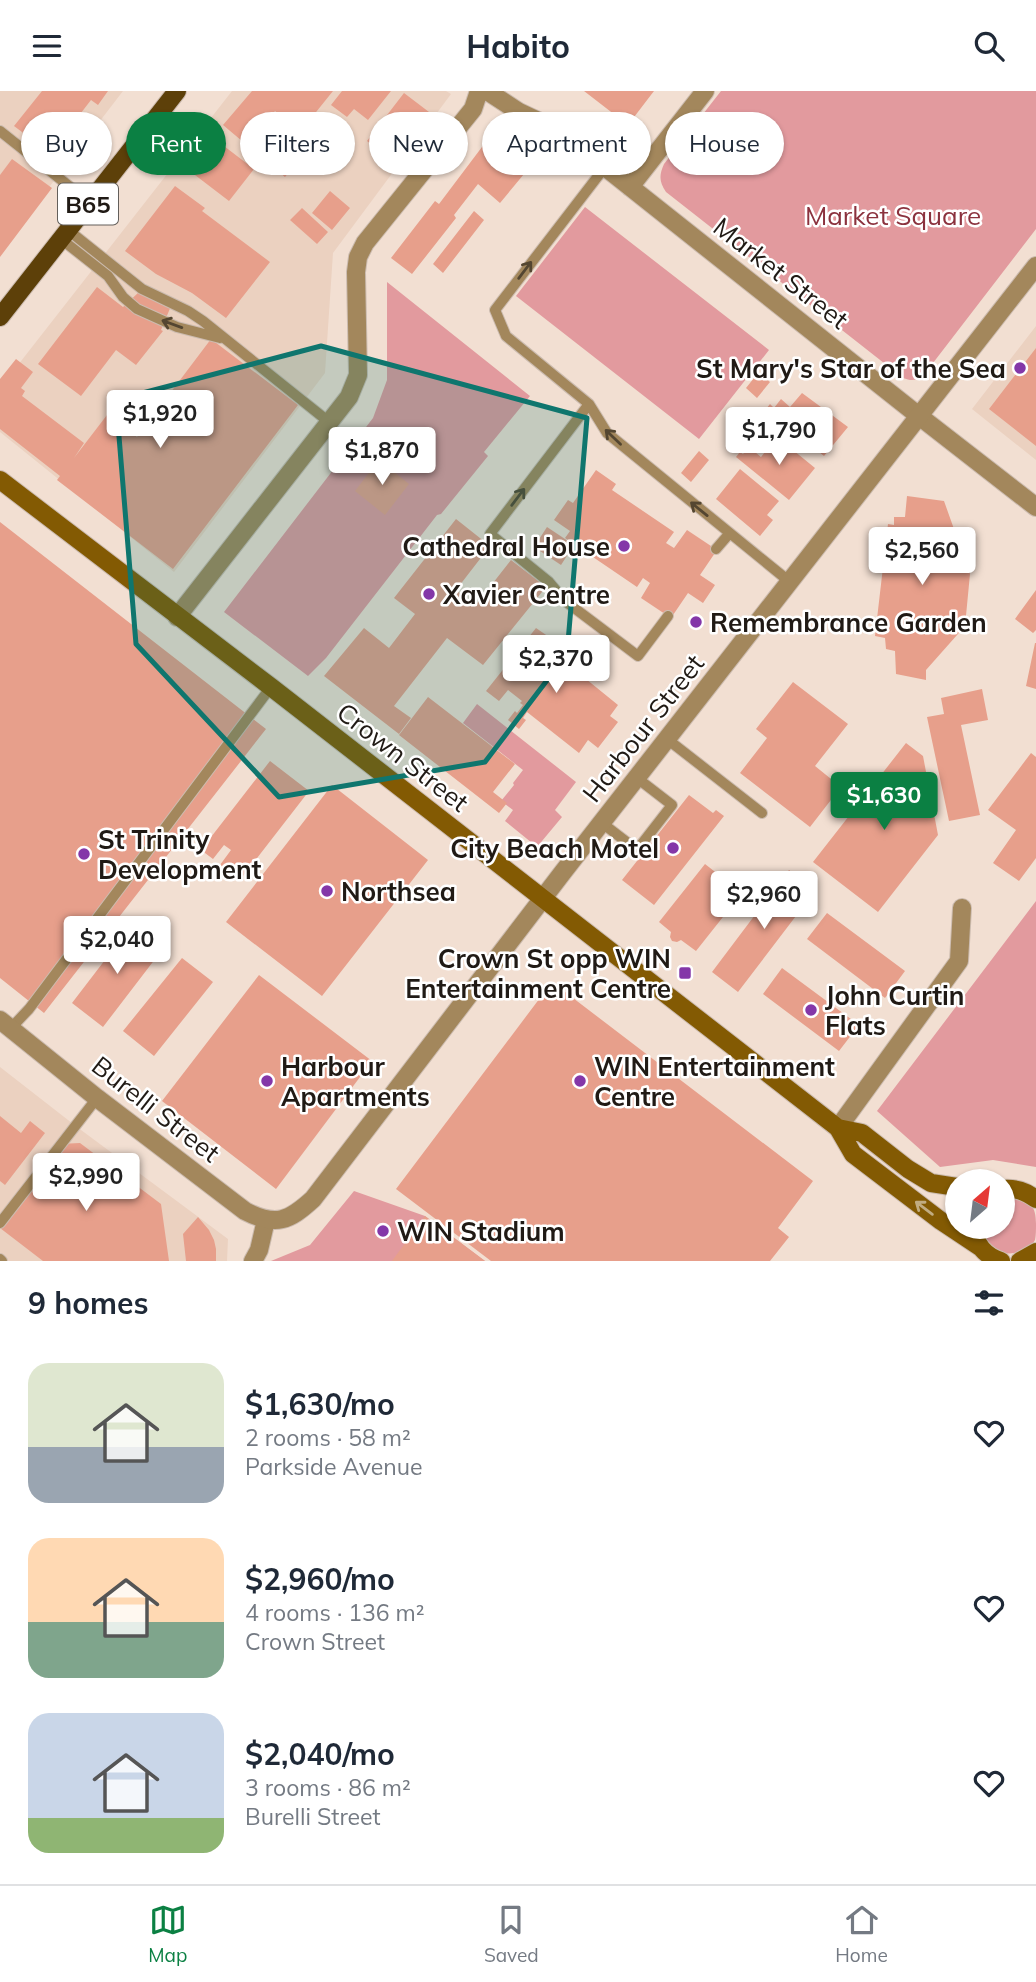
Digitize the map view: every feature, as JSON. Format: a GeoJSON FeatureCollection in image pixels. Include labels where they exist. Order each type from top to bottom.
{"type":"FeatureCollection","features":[{"type":"Feature","properties":{"kind":"main road","name":"B65"},"geometry":{"type":"LineString","coordinates":[[0,317],[177,91]]}},
{"type":"Feature","properties":{"kind":"main road","name":"Crown Street"},"geometry":{"type":"LineString","coordinates":[[0,480],[838,1128],[853,1154],[988,1255],[1001,1261]]}},
{"type":"Feature","properties":{"kind":"main road","name":"Crown Street"},"geometry":{"type":"LineString","coordinates":[[838,1128],[862,1133],[908,1169],[931,1183],[945,1185]]}},
{"type":"Feature","properties":{"kind":"main road"},"geometry":{"type":"LineString","coordinates":[[1015,1189],[1032,1195]]}},
{"type":"Feature","properties":{"kind":"main road"},"geometry":{"type":"LineString","coordinates":[[976,1239],[980,1247]]}},
{"type":"Feature","properties":{"kind":"street"},"geometry":{"type":"LineString","coordinates":[[177,617],[349,397],[358,375],[358,257],[365,243],[473,109],[479,91]]}},
{"type":"Feature","properties":{"kind":"street","name":"Market Street"},"geometry":{"type":"LineString","coordinates":[[487,91],[521,112]]}},
{"type":"Feature","properties":{"kind":"street"},"geometry":{"type":"LineString","coordinates":[[630,187],[705,91]]}},
{"type":"Feature","properties":{"kind":"street","name":"Market Street"},"geometry":{"type":"LineString","coordinates":[[615,175],[1036,507]]}},
{"type":"Feature","properties":{"kind":"street","name":"Harbour Street"},"geometry":{"type":"LineString","coordinates":[[267,1220],[288,1218],[313,1199],[1036,265]]}},
{"type":"Feature","properties":{"kind":"street"},"geometry":{"type":"LineString","coordinates":[[838,1128],[959,961],[962,908]]}},
{"type":"Feature","properties":{"kind":"street","name":"Burelli Street"},"geometry":{"type":"LineString","coordinates":[[6,1024],[97,1098],[245,1211],[267,1220]]}},
{"type":"Feature","properties":{"kind":"street"},"geometry":{"type":"LineString","coordinates":[[253,1261],[259,1250],[267,1220]]}},
{"type":"Feature","properties":{"kind":"lane"},"geometry":{"type":"LineString","coordinates":[[0,131],[89,202]]}},
{"type":"Feature","properties":{"kind":"lane"},"geometry":{"type":"LineString","coordinates":[[599,175],[495,310],[506,336],[589,404],[607,433],[790,582]]}},
{"type":"Feature","properties":{"kind":"lane"},"geometry":{"type":"LineString","coordinates":[[64,235],[108,276],[123,297],[137,309],[177,327],[215,336],[235,347]]}},
{"type":"Feature","properties":{"kind":"lane"},"geometry":{"type":"LineString","coordinates":[[64,235],[142,289],[188,311],[330,422]]}},
{"type":"Feature","properties":{"kind":"lane"},"geometry":{"type":"LineString","coordinates":[[589,404],[490,534],[549,582],[565,601],[638,656],[668,616]]}},
{"type":"Feature","properties":{"kind":"lane"},"geometry":{"type":"LineString","coordinates":[[716,549],[729,534]]}},
{"type":"Feature","properties":{"kind":"lane"},"geometry":{"type":"LineString","coordinates":[[6,1024],[29,1009],[271,687]]}},
{"type":"Feature","properties":{"kind":"lane"},"geometry":{"type":"LineString","coordinates":[[667,739],[762,813]]}},
{"type":"Feature","properties":{"kind":"lane"},"geometry":{"type":"LineString","coordinates":[[602,823],[637,850],[672,804],[637,778]]}},
{"type":"Feature","properties":{"kind":"lane"},"geometry":{"type":"LineString","coordinates":[[0,1223],[97,1098]]}},
{"type":"Feature","properties":{"kind":"highlighted area"},"geometry":{"type":"Polygon","coordinates":[[[321,346],[587,418],[567,654],[485,762],[279,797],[136,644],[116,400],[321,346]]]}},
{"type":"Feature","properties":{"kind":"shaded area"},"geometry":{"type":"Polygon","coordinates":[[[0,91],[123,91],[107,112],[21,112],[21,175],[58,175],[0,251],[0,91]]]}},
{"type":"Feature","properties":{"kind":"shaded area"},"geometry":{"type":"Polygon","coordinates":[[[232,91],[446,91],[451,94],[438,112],[369,112],[369,175],[391,175],[333,253],[325,373],[174,572],[0,432],[0,388],[166,175],[226,175],[226,112],[216,112],[232,91]]]}},
{"type":"Feature","properties":{"kind":"shaded area","name":"St Mary's Star of the Sea"},"geometry":{"type":"Polygon","coordinates":[[[1036,326],[1036,460],[972,409],[1036,326]]]}},
{"type":"Feature","properties":{"kind":"shaded area"},"geometry":{"type":"Polygon","coordinates":[[[0,1067],[228,1239],[227,1261],[0,1261],[0,1067]]]}},
{"type":"Feature","properties":{"kind":"green space","name":"Market Square"},"geometry":{"type":"Polygon","coordinates":[[[721,91],[1036,91],[1036,229],[923,376],[913,380],[903,378],[666,192],[660,178],[665,163],[665,175],[784,175],[784,112],[705,112],[721,91]]]}},
{"type":"Feature","properties":{"kind":"green space"},"geometry":{"type":"Polygon","coordinates":[[[585,207],[769,350],[699,439],[516,296],[585,207]]]}},
{"type":"Feature","properties":{"kind":"green space"},"geometry":{"type":"Polygon","coordinates":[[[387,282],[530,396],[484,452],[488,456],[441,514],[437,515],[326,658],[308,676],[224,612],[373,418],[387,380],[387,282]]]}},
{"type":"Feature","properties":{"kind":"green space"},"geometry":{"type":"Polygon","coordinates":[[[477,704],[576,782],[555,810],[562,817],[537,847],[505,821],[513,810],[501,801],[523,770],[463,723],[477,704]]]}},
{"type":"Feature","properties":{"kind":"green space"},"geometry":{"type":"Polygon","coordinates":[[[1036,901],[1036,1167],[993,1160],[940,1167],[877,1111],[1036,901]]]}},
{"type":"Feature","properties":{"kind":"green space","name":"WIN Stadium"},"geometry":{"type":"Polygon","coordinates":[[[354,1191],[425,1216],[485,1261],[271,1261],[310,1245],[354,1191]]]}},
{"type":"Feature","properties":{"kind":"green space"},"geometry":{"type":"Polygon","coordinates":[[[1015,1198],[1033,1207],[1035,1240],[1028,1248],[1012,1253],[1001,1252],[993,1248],[987,1240],[1015,1239],[1015,1198]]]}},
{"type":"Feature","properties":{"kind":"building"},"geometry":{"type":"Polygon","coordinates":[[[42,91],[108,91],[98,105],[91,100],[82,112],[25,112],[42,91]]]}},
{"type":"Feature","properties":{"kind":"building"},"geometry":{"type":"Polygon","coordinates":[[[252,91],[333,91],[316,112],[240,112],[240,139],[226,128],[226,121],[252,91]]]}},
{"type":"Feature","properties":{"kind":"building"},"geometry":{"type":"Polygon","coordinates":[[[342,91],[391,91],[374,112],[369,112],[368,120],[354,109],[351,112],[340,112],[331,105],[342,91]]]}},
{"type":"Feature","properties":{"kind":"building"},"geometry":{"type":"Polygon","coordinates":[[[584,91],[654,91],[638,112],[611,112],[584,91]]]}},
{"type":"Feature","properties":{"kind":"building"},"geometry":{"type":"Polygon","coordinates":[[[404,93],[429,112],[389,112],[404,93]]]}},
{"type":"Feature","properties":{"kind":"building"},"geometry":{"type":"Polygon","coordinates":[[[21,117],[21,131],[14,126],[21,117]]]}},
{"type":"Feature","properties":{"kind":"building"},"geometry":{"type":"Polygon","coordinates":[[[482,147],[482,175],[523,175],[500,203],[478,184],[454,215],[456,218],[412,274],[391,258],[435,201],[439,204],[461,175],[468,175],[468,166],[482,147]]]}},
{"type":"Feature","properties":{"kind":"building"},"geometry":{"type":"Polygon","coordinates":[[[226,148],[240,158],[240,175],[249,175],[229,201],[195,175],[226,175],[226,148]]]}},
{"type":"Feature","properties":{"kind":"building"},"geometry":{"type":"Polygon","coordinates":[[[12,159],[21,166],[21,175],[34,175],[52,188],[0,257],[0,175],[12,159]]]}},
{"type":"Feature","properties":{"kind":"building"},"geometry":{"type":"Polygon","coordinates":[[[175,186],[205,208],[202,211],[270,262],[226,318],[125,251],[175,186]]]}},
{"type":"Feature","properties":{"kind":"building"},"geometry":{"type":"Polygon","coordinates":[[[330,191],[350,208],[332,230],[312,213],[330,191]]]}},
{"type":"Feature","properties":{"kind":"building"},"geometry":{"type":"Polygon","coordinates":[[[302,208],[328,232],[317,244],[290,220],[302,208]]]}},
{"type":"Feature","properties":{"kind":"building"},"geometry":{"type":"Polygon","coordinates":[[[474,211],[484,220],[443,273],[433,264],[474,211]]]}},
{"type":"Feature","properties":{"kind":"building"},"geometry":{"type":"Polygon","coordinates":[[[97,287],[123,307],[139,292],[171,306],[161,330],[163,331],[136,365],[116,350],[81,396],[38,364],[97,287]]]}},
{"type":"Feature","properties":{"kind":"building"},"geometry":{"type":"Polygon","coordinates":[[[211,339],[298,405],[173,569],[57,480],[60,476],[0,429],[0,379],[16,359],[33,372],[21,388],[25,391],[22,396],[84,443],[74,458],[107,415],[137,437],[211,339]]]}},
{"type":"Feature","properties":{"kind":"building"},"geometry":{"type":"Polygon","coordinates":[[[1036,348],[1036,446],[989,409],[1036,348]]]}},
{"type":"Feature","properties":{"kind":"building"},"geometry":{"type":"Polygon","coordinates":[[[758,373],[770,382],[757,398],[746,388],[758,373]]]}},
{"type":"Feature","properties":{"kind":"building"},"geometry":{"type":"Polygon","coordinates":[[[802,393],[848,427],[824,456],[766,409],[770,404],[774,408],[781,399],[790,407],[802,393]]]}},
{"type":"Feature","properties":{"kind":"building"},"geometry":{"type":"Polygon","coordinates":[[[777,437],[815,468],[789,500],[736,457],[749,447],[761,457],[777,437]]]}},
{"type":"Feature","properties":{"kind":"building"},"geometry":{"type":"Polygon","coordinates":[[[699,451],[709,460],[691,482],[681,473],[699,451]]]}},
{"type":"Feature","properties":{"kind":"building"},"geometry":{"type":"Polygon","coordinates":[[[379,460],[409,484],[385,515],[355,491],[379,460]]]}},
{"type":"Feature","properties":{"kind":"building"},"geometry":{"type":"Polygon","coordinates":[[[740,469],[779,501],[767,515],[773,520],[760,536],[716,499],[740,469]]]}},
{"type":"Feature","properties":{"kind":"building","name":"Cathedral House"},"geometry":{"type":"Polygon","coordinates":[[[596,470],[616,484],[612,490],[674,532],[666,543],[674,548],[687,530],[717,550],[700,575],[715,585],[703,603],[688,593],[671,618],[641,598],[650,583],[643,578],[637,587],[565,538],[570,531],[554,520],[568,500],[573,503],[596,470]]]}},
{"type":"Feature","properties":{"kind":"building"},"geometry":{"type":"Polygon","coordinates":[[[907,496],[944,501],[970,574],[965,626],[926,670],[926,680],[896,674],[895,651],[886,649],[885,638],[875,636],[888,524],[894,525],[894,517],[905,517],[907,496]]]}},
{"type":"Feature","properties":{"kind":"building"},"geometry":{"type":"Polygon","coordinates":[[[456,519],[490,546],[456,590],[475,606],[511,560],[546,587],[483,665],[447,638],[394,706],[411,718],[399,734],[324,676],[364,628],[389,648],[415,614],[394,598],[456,519]]]}},
{"type":"Feature","properties":{"kind":"building","name":"St Trinity Development"},"geometry":{"type":"Polygon","coordinates":[[[0,522],[266,729],[44,1013],[0,978],[0,522]]]}},
{"type":"Feature","properties":{"kind":"building"},"geometry":{"type":"Polygon","coordinates":[[[547,527],[574,545],[561,565],[534,547],[547,527]]]}},
{"type":"Feature","properties":{"kind":"building"},"geometry":{"type":"Polygon","coordinates":[[[1036,590],[1036,630],[1033,633],[1015,619],[1036,590]]]}},
{"type":"Feature","properties":{"kind":"building"},"geometry":{"type":"Polygon","coordinates":[[[536,628],[549,637],[539,650],[554,661],[565,651],[563,649],[569,642],[579,649],[565,662],[618,705],[610,716],[618,722],[598,748],[588,740],[579,753],[527,712],[523,718],[526,720],[519,729],[508,720],[523,705],[520,703],[522,701],[508,690],[499,701],[486,691],[536,628]]]}},
{"type":"Feature","properties":{"kind":"building"},"geometry":{"type":"Polygon","coordinates":[[[1036,643],[1036,689],[1026,686],[1036,643]]]}},
{"type":"Feature","properties":{"kind":"building"},"geometry":{"type":"Polygon","coordinates":[[[793,682],[848,724],[815,766],[841,787],[810,827],[740,773],[767,738],[756,729],[793,682]]]}},
{"type":"Feature","properties":{"kind":"building"},"geometry":{"type":"Polygon","coordinates":[[[982,689],[988,720],[961,725],[980,815],[949,821],[927,717],[944,714],[941,698],[982,689]]]}},
{"type":"Feature","properties":{"kind":"building"},"geometry":{"type":"Polygon","coordinates":[[[428,697],[515,764],[493,792],[507,803],[499,813],[399,735],[428,697]]]}},
{"type":"Feature","properties":{"kind":"building"},"geometry":{"type":"Polygon","coordinates":[[[906,743],[923,756],[938,835],[878,912],[813,862],[906,743]]]}},
{"type":"Feature","properties":{"kind":"building"},"geometry":{"type":"Polygon","coordinates":[[[1031,753],[1036,757],[1036,858],[1019,881],[993,863],[1016,830],[988,810],[1031,753]]]}},
{"type":"Feature","properties":{"kind":"building"},"geometry":{"type":"Polygon","coordinates":[[[270,761],[309,791],[240,880],[220,865],[231,850],[224,845],[213,859],[201,850],[270,761]]]}},
{"type":"Feature","properties":{"kind":"building","name":"Northsea"},"geometry":{"type":"Polygon","coordinates":[[[332,785],[428,860],[322,996],[226,922],[332,785]]]}},
{"type":"Feature","properties":{"kind":"building","name":"City Beach Motel"},"geometry":{"type":"Polygon","coordinates":[[[689,795],[713,813],[716,810],[724,816],[654,905],[622,880],[689,795]]]}},
{"type":"Feature","properties":{"kind":"building"},"geometry":{"type":"Polygon","coordinates":[[[705,864],[742,893],[696,951],[681,940],[672,941],[671,932],[659,922],[705,864]]]}},
{"type":"Feature","properties":{"kind":"building"},"geometry":{"type":"Polygon","coordinates":[[[789,870],[815,891],[738,992],[712,972],[789,870]]]}},
{"type":"Feature","properties":{"kind":"building"},"geometry":{"type":"Polygon","coordinates":[[[827,913],[905,971],[885,998],[807,939],[827,913]]]}},
{"type":"Feature","properties":{"kind":"building"},"geometry":{"type":"Polygon","coordinates":[[[131,926],[162,950],[103,1027],[72,1003],[131,926]]]}},
{"type":"Feature","properties":{"kind":"building"},"geometry":{"type":"Polygon","coordinates":[[[182,958],[213,982],[154,1056],[123,1031],[182,958]]]}},
{"type":"Feature","properties":{"kind":"building","name":"John Curtin Flats"},"geometry":{"type":"Polygon","coordinates":[[[782,968],[859,1025],[839,1051],[763,994],[782,968]]]}},
{"type":"Feature","properties":{"kind":"building","name":"Harbour Apartments"},"geometry":{"type":"Polygon","coordinates":[[[259,975],[372,1061],[276,1189],[162,1101],[259,975]]]}},
{"type":"Feature","properties":{"kind":"building","name":"WIN Entertainment Centre"},"geometry":{"type":"Polygon","coordinates":[[[552,982],[813,1181],[778,1228],[789,1237],[770,1261],[491,1261],[396,1189],[552,982]]]}},
{"type":"Feature","properties":{"kind":"building"},"geometry":{"type":"Polygon","coordinates":[[[0,1116],[21,1133],[30,1121],[45,1133],[5,1185],[0,1181],[0,1116]]]}},
{"type":"Feature","properties":{"kind":"building"},"geometry":{"type":"Polygon","coordinates":[[[80,1143],[161,1204],[169,1261],[43,1261],[0,1228],[0,1221],[60,1144],[80,1143]]]}},
{"type":"Feature","properties":{"kind":"building"},"geometry":{"type":"Polygon","coordinates":[[[425,1216],[485,1261],[392,1261],[425,1216]]]}},
{"type":"Feature","properties":{"kind":"building"},"geometry":{"type":"Polygon","coordinates":[[[198,1217],[214,1240],[216,1261],[186,1261],[183,1234],[198,1217]]]}},
{"type":"Feature","properties":{"kind":"place","name":"St Mary's Star of the Sea"},"geometry":{"type":"Point","coordinates":[1020,368]}},
{"type":"Feature","properties":{"kind":"place","name":"Cathedral House"},"geometry":{"type":"Point","coordinates":[624,546]}},
{"type":"Feature","properties":{"kind":"place","name":"Xavier Centre"},"geometry":{"type":"Point","coordinates":[429,594]}},
{"type":"Feature","properties":{"kind":"place","name":"Remembrance Garden"},"geometry":{"type":"Point","coordinates":[696,622]}},
{"type":"Feature","properties":{"kind":"place","name":"City Beach Motel"},"geometry":{"type":"Point","coordinates":[673,848]}},
{"type":"Feature","properties":{"kind":"place","name":"St Trinity Development"},"geometry":{"type":"Point","coordinates":[84,854]}},
{"type":"Feature","properties":{"kind":"place","name":"Northsea"},"geometry":{"type":"Point","coordinates":[327,891]}},
{"type":"Feature","properties":{"kind":"place","name":"Crown St opp WIN Entertainment Centre"},"geometry":{"type":"Point","coordinates":[685,973]}},
{"type":"Feature","properties":{"kind":"place","name":"John Curtin Flats"},"geometry":{"type":"Point","coordinates":[811,1010]}},
{"type":"Feature","properties":{"kind":"place","name":"Harbour Apartments"},"geometry":{"type":"Point","coordinates":[267,1081]}},
{"type":"Feature","properties":{"kind":"place","name":"WIN Entertainment Centre"},"geometry":{"type":"Point","coordinates":[580,1081]}},
{"type":"Feature","properties":{"kind":"place","name":"WIN Stadium"},"geometry":{"type":"Point","coordinates":[383,1231]}}]}
